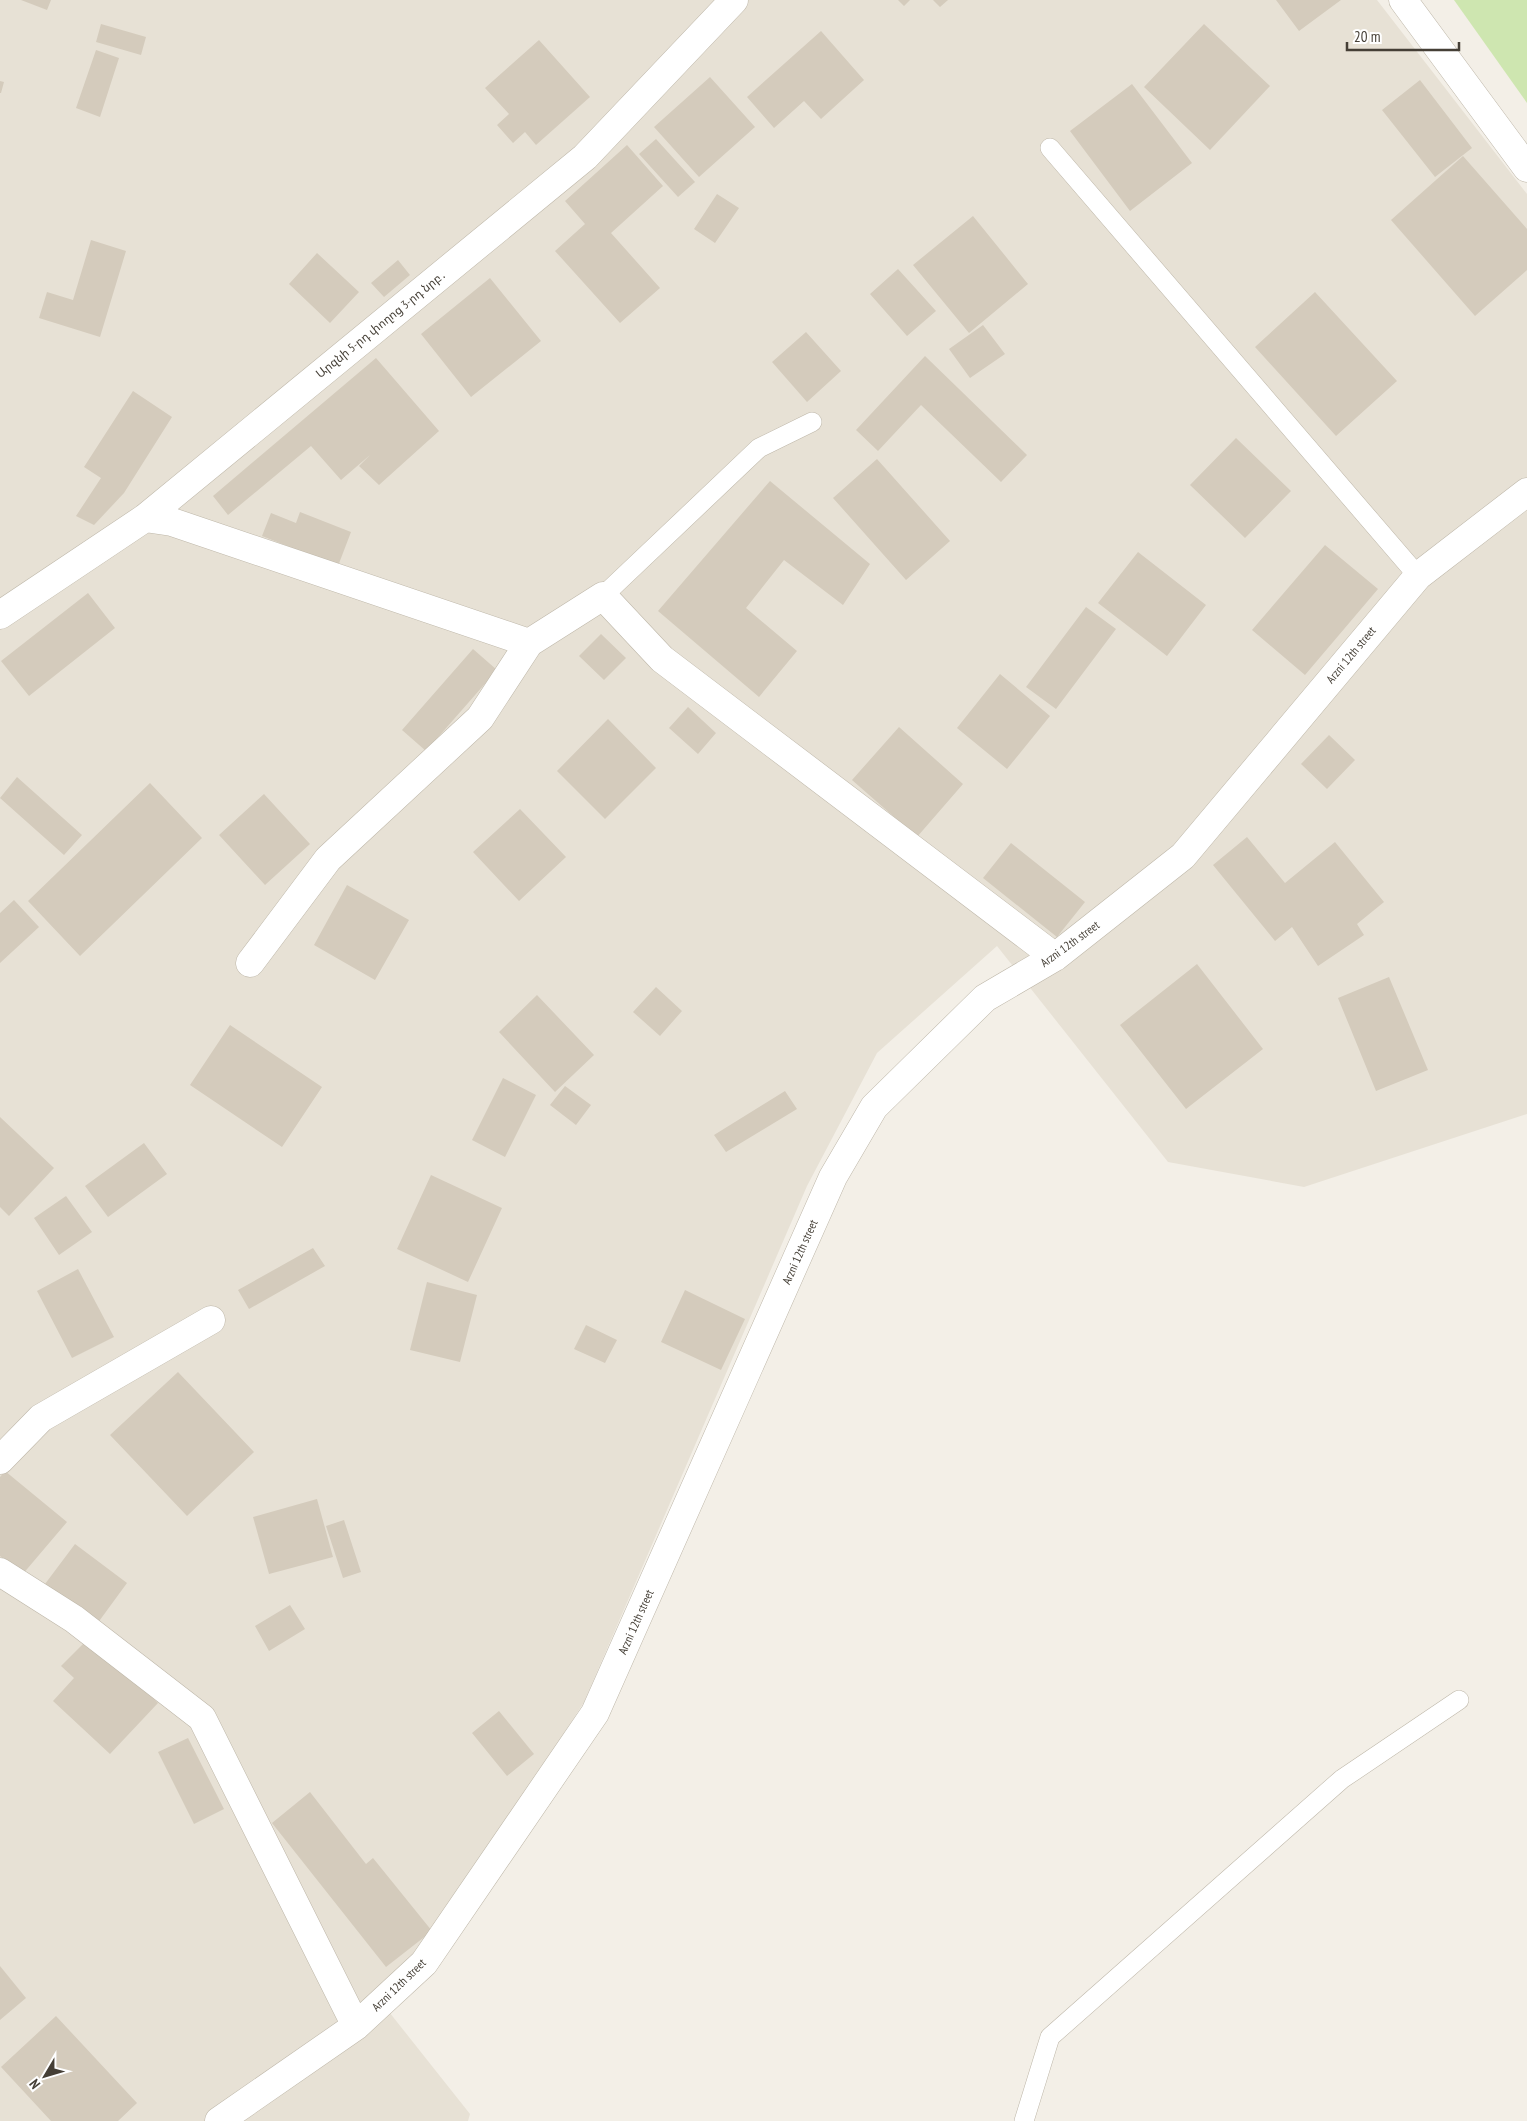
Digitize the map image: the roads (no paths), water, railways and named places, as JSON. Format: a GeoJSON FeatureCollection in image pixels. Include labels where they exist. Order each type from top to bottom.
{"type":"FeatureCollection","features":[{"type":"Feature","properties":{"kind":"street","name":"Արզնի 5-րդ փողոց 3-րդ նրբ․"},"geometry":{"type":"LineString","coordinates":[[0,615],[145,518],[585,157],[734,0]]}},
{"type":"Feature","properties":{"kind":"street"},"geometry":{"type":"LineString","coordinates":[[1404,0],[1527,168]]}},
{"type":"Feature","properties":{"kind":"street","name":"Arzni 12th street"},"geometry":{"type":"LineString","coordinates":[[219,2121],[356,2026],[424,1962],[595,1713],[833,1177],[874,1107],[985,998],[1055,957],[1183,856],[1418,576],[1527,492]]}},
{"type":"Feature","properties":{"kind":"street"},"geometry":{"type":"LineString","coordinates":[[145,518],[172,522],[529,643]]}},
{"type":"Feature","properties":{"kind":"street"},"geometry":{"type":"LineString","coordinates":[[250,963],[328,859],[480,718],[529,643],[603,596],[662,660],[1055,957]]}},
{"type":"Feature","properties":{"kind":"street"},"geometry":{"type":"LineString","coordinates":[[0,1460],[41,1418],[211,1320]]}},
{"type":"Feature","properties":{"kind":"street"},"geometry":{"type":"LineString","coordinates":[[0,1572],[74,1618],[202,1718],[356,2026]]}},
{"type":"Feature","properties":{"kind":"lane"},"geometry":{"type":"LineString","coordinates":[[1050,148],[1418,576]]}},
{"type":"Feature","properties":{"kind":"lane"},"geometry":{"type":"LineString","coordinates":[[603,596],[759,448],[812,422]]}},
{"type":"Feature","properties":{"kind":"lane"},"geometry":{"type":"LineString","coordinates":[[1024,2121],[1050,2037],[1342,1778],[1459,1700]]}}]}
